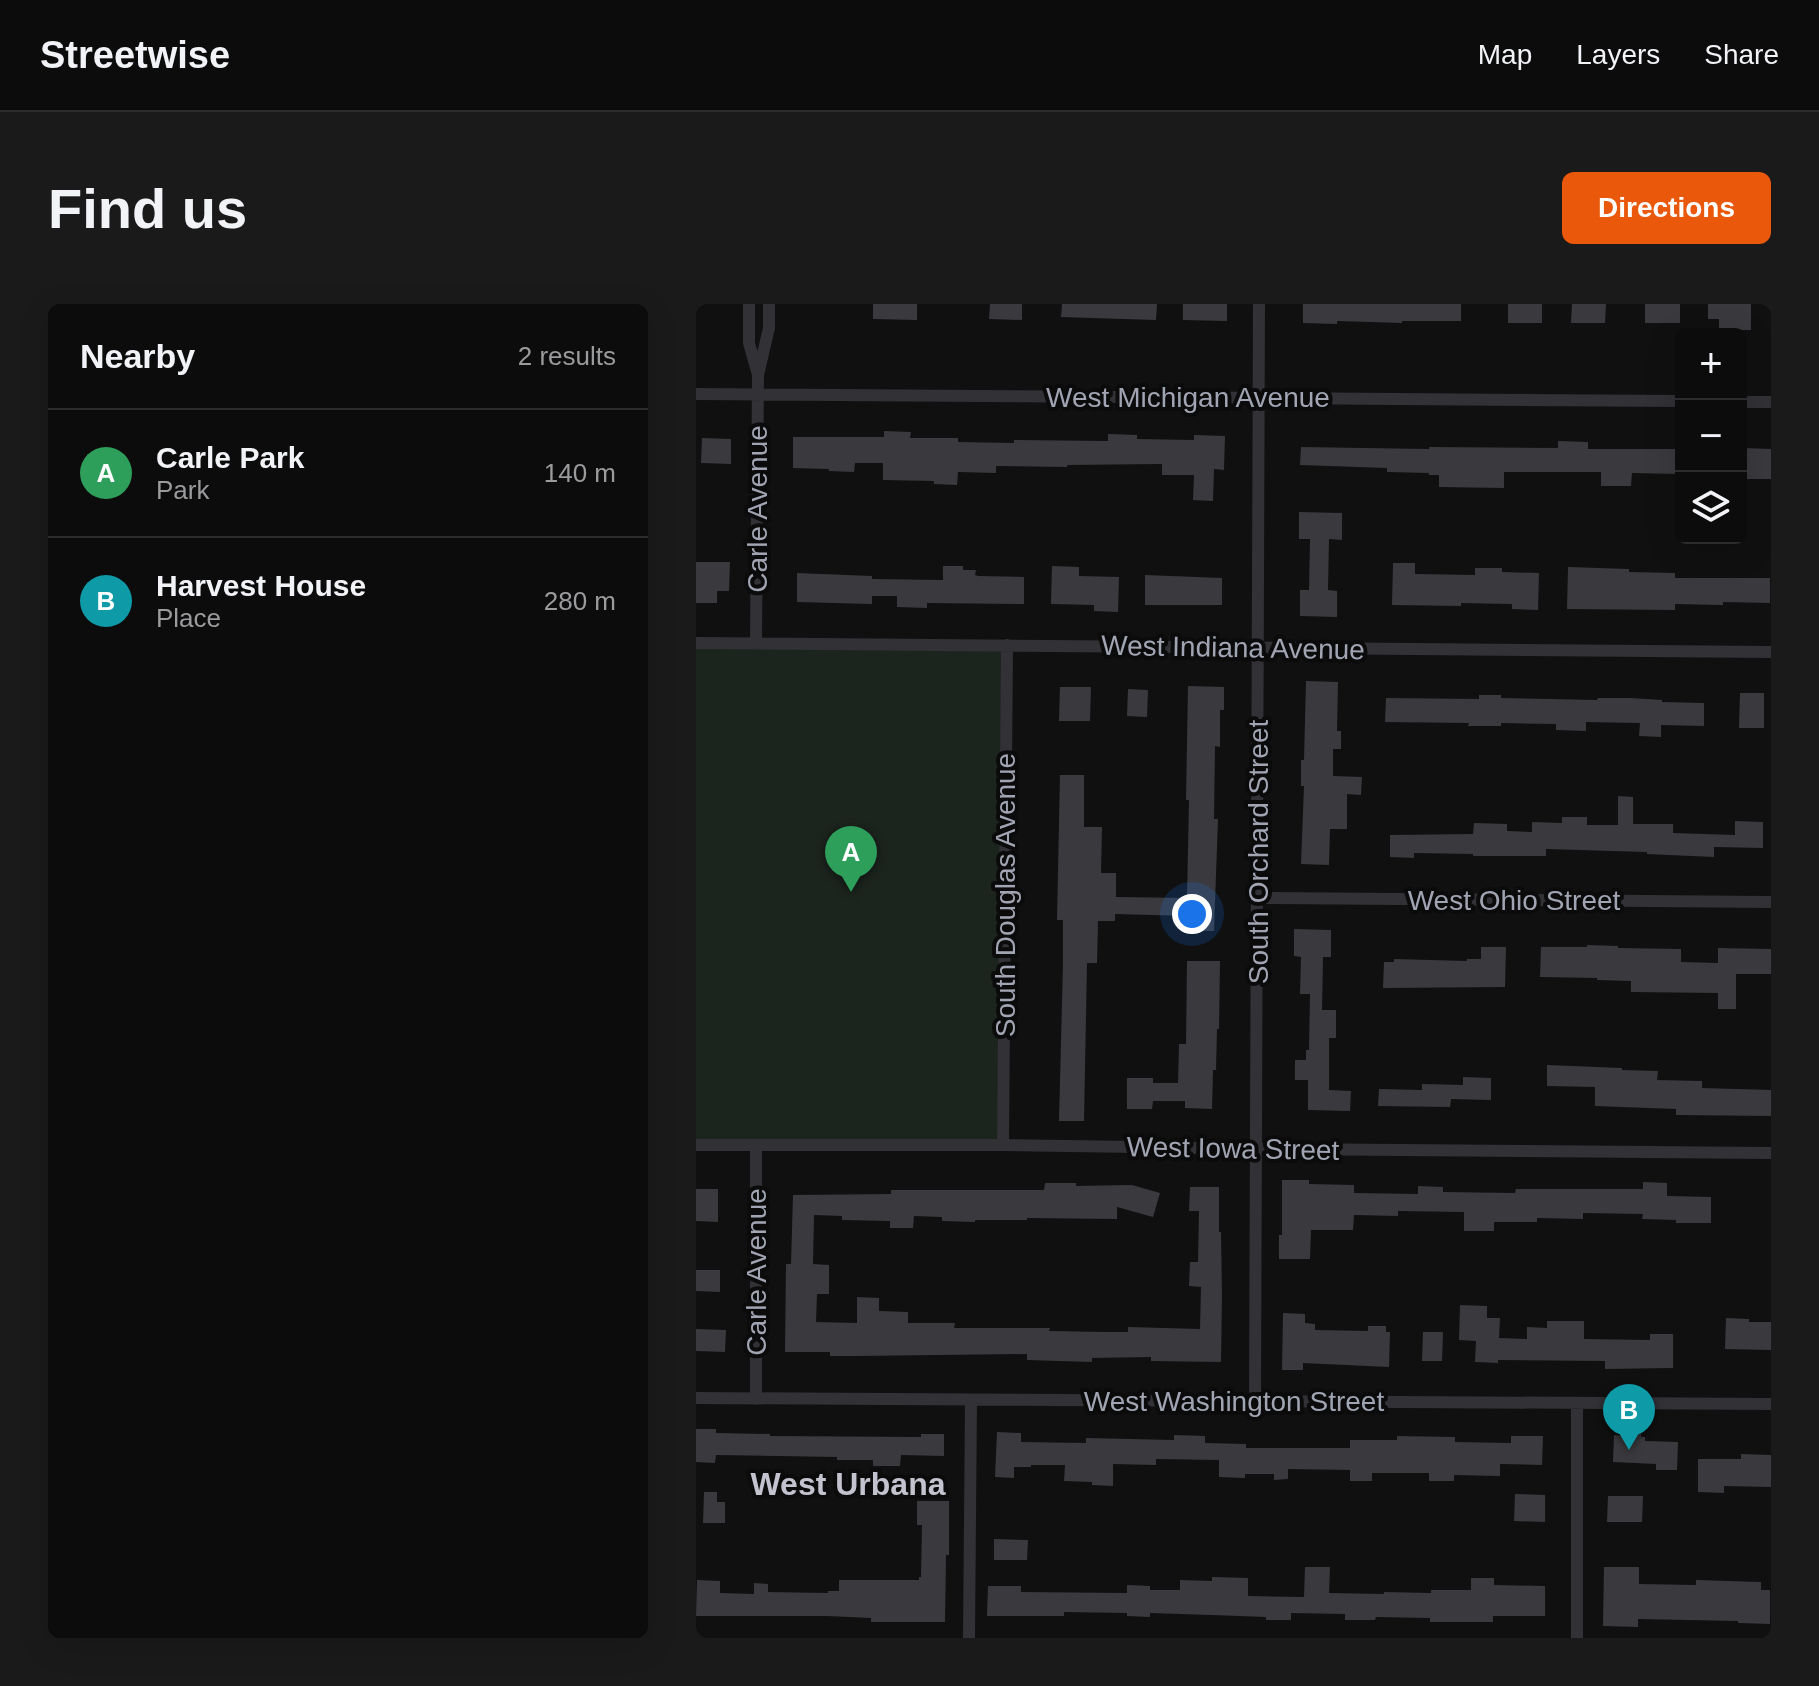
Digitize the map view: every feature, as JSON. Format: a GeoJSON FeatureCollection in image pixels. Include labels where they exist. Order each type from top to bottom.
{"type":"FeatureCollection","features":[{"type":"Feature","properties":{"kind":"street","name":"Carle Avenue"},"geometry":{"type":"LineString","coordinates":[[749,304],[749,343],[758,375]]}},
{"type":"Feature","properties":{"kind":"street","name":"Carle Avenue"},"geometry":{"type":"LineString","coordinates":[[756,643],[758,375],[769,328],[769,304]]}},
{"type":"Feature","properties":{"kind":"street","name":"South Orchard Street"},"geometry":{"type":"LineString","coordinates":[[1255,1401],[1259,304]]}},
{"type":"Feature","properties":{"kind":"street","name":"West Michigan Avenue"},"geometry":{"type":"LineString","coordinates":[[696,394],[1675,401]]}},
{"type":"Feature","properties":{"kind":"street"},"geometry":{"type":"LineString","coordinates":[[1747,402],[1771,402]]}},
{"type":"Feature","properties":{"kind":"street","name":"West Indiana Avenue"},"geometry":{"type":"LineString","coordinates":[[696,643],[1771,652]]}},
{"type":"Feature","properties":{"kind":"street","name":"South Douglas Avenue"},"geometry":{"type":"LineString","coordinates":[[1003,1145],[1007,645]]}},
{"type":"Feature","properties":{"kind":"street","name":"West Ohio Street"},"geometry":{"type":"LineString","coordinates":[[1257,898],[1771,902]]}},
{"type":"Feature","properties":{"kind":"street","name":"West Iowa Street"},"geometry":{"type":"LineString","coordinates":[[696,1145],[1771,1153]]}},
{"type":"Feature","properties":{"kind":"street","name":"Carle Avenue"},"geometry":{"type":"LineString","coordinates":[[756,1146],[756,1399]]}},
{"type":"Feature","properties":{"kind":"street","name":"West Washington Street"},"geometry":{"type":"LineString","coordinates":[[696,1398],[1771,1404]]}},
{"type":"Feature","properties":{"kind":"street"},"geometry":{"type":"LineString","coordinates":[[969,1638],[971,1400]]}},
{"type":"Feature","properties":{"kind":"street"},"geometry":{"type":"LineString","coordinates":[[1577,1403],[1577,1638]]}},
{"type":"Feature","properties":{"kind":"shaded area"},"geometry":{"type":"Polygon","coordinates":[[[696,642],[1007,645],[1003,1145],[696,1140],[696,642]]]}},
{"type":"Feature","properties":{"kind":"building"},"geometry":{"type":"Polygon","coordinates":[[[873,304],[917,304],[917,320],[873,319],[873,304]]]}},
{"type":"Feature","properties":{"kind":"building"},"geometry":{"type":"Polygon","coordinates":[[[990,304],[1022,304],[1022,320],[989,319],[990,304]]]}},
{"type":"Feature","properties":{"kind":"building"},"geometry":{"type":"Polygon","coordinates":[[[1062,304],[1157,304],[1156,320],[1061,317],[1062,304]]]}},
{"type":"Feature","properties":{"kind":"building"},"geometry":{"type":"Polygon","coordinates":[[[1183,304],[1227,304],[1227,321],[1183,320],[1183,304]]]}},
{"type":"Feature","properties":{"kind":"building"},"geometry":{"type":"Polygon","coordinates":[[[1303,304],[1461,304],[1461,321],[1303,323],[1303,304]]]}},
{"type":"Feature","properties":{"kind":"building"},"geometry":{"type":"Polygon","coordinates":[[[1508,304],[1542,304],[1542,323],[1508,323],[1508,304]]]}},
{"type":"Feature","properties":{"kind":"building"},"geometry":{"type":"Polygon","coordinates":[[[1572,304],[1606,304],[1605,323],[1571,323],[1572,304]]]}},
{"type":"Feature","properties":{"kind":"building"},"geometry":{"type":"Polygon","coordinates":[[[1645,304],[1680,304],[1680,323],[1645,323],[1645,304]]]}},
{"type":"Feature","properties":{"kind":"building"},"geometry":{"type":"Polygon","coordinates":[[[1708,304],[1751,304],[1751,330],[1719,328],[1719,319],[1708,319],[1708,304]]]}},
{"type":"Feature","properties":{"kind":"building"},"geometry":{"type":"Polygon","coordinates":[[[884,431],[911,432],[910,438],[1014,443],[1014,440],[1108,441],[1108,434],[1137,435],[1137,439],[1194,440],[1194,435],[1225,436],[1224,470],[1214,469],[1213,501],[1193,500],[1194,475],[1162,475],[1162,464],[996,466],[996,473],[958,472],[957,485],[934,484],[934,481],[883,480],[883,463],[855,463],[854,472],[793,468],[793,437],[884,437],[884,431]]]}},
{"type":"Feature","properties":{"kind":"building"},"geometry":{"type":"Polygon","coordinates":[[[702,438],[731,439],[731,464],[701,463],[702,438]]]}},
{"type":"Feature","properties":{"kind":"building"},"geometry":{"type":"Polygon","coordinates":[[[1558,441],[1588,442],[1588,449],[1675,449],[1675,474],[1632,473],[1631,486],[1601,486],[1601,472],[1504,472],[1504,488],[1439,487],[1439,475],[1429,473],[1300,465],[1301,447],[1558,448],[1558,441]]]}},
{"type":"Feature","properties":{"kind":"building"},"geometry":{"type":"Polygon","coordinates":[[[1747,448],[1771,449],[1771,479],[1747,479],[1747,448]]]}},
{"type":"Feature","properties":{"kind":"building"},"geometry":{"type":"Polygon","coordinates":[[[1299,512],[1342,513],[1342,540],[1329,539],[1328,590],[1337,591],[1337,617],[1300,616],[1300,590],[1309,590],[1310,539],[1299,539],[1299,512]]]}},
{"type":"Feature","properties":{"kind":"building"},"geometry":{"type":"Polygon","coordinates":[[[696,562],[730,562],[729,591],[717,591],[717,603],[696,603],[696,562]]]}},
{"type":"Feature","properties":{"kind":"building"},"geometry":{"type":"Polygon","coordinates":[[[1393,563],[1415,563],[1415,574],[1475,575],[1475,568],[1539,573],[1538,610],[1512,609],[1512,604],[1392,605],[1393,563]]]}},
{"type":"Feature","properties":{"kind":"building"},"geometry":{"type":"Polygon","coordinates":[[[943,566],[963,566],[963,570],[976,570],[975,575],[978,576],[1024,577],[1024,604],[927,603],[927,608],[897,607],[897,596],[872,596],[872,604],[797,602],[797,573],[872,576],[872,579],[943,580],[943,566]]]}},
{"type":"Feature","properties":{"kind":"building"},"geometry":{"type":"Polygon","coordinates":[[[1052,566],[1079,567],[1079,576],[1119,577],[1118,612],[1094,611],[1094,605],[1051,604],[1052,566]]]}},
{"type":"Feature","properties":{"kind":"building"},"geometry":{"type":"Polygon","coordinates":[[[1568,567],[1675,573],[1675,578],[1770,578],[1770,603],[1675,604],[1675,610],[1567,609],[1568,567]]]}},
{"type":"Feature","properties":{"kind":"building"},"geometry":{"type":"Polygon","coordinates":[[[1145,575],[1222,578],[1222,605],[1145,605],[1145,575]]]}},
{"type":"Feature","properties":{"kind":"building"},"geometry":{"type":"Polygon","coordinates":[[[1306,681],[1338,682],[1337,731],[1341,731],[1341,749],[1333,749],[1333,776],[1362,777],[1361,795],[1347,794],[1347,829],[1330,829],[1329,865],[1301,864],[1304,786],[1301,786],[1301,760],[1304,760],[1306,681]]]}},
{"type":"Feature","properties":{"kind":"building"},"geometry":{"type":"Polygon","coordinates":[[[1188,686],[1224,687],[1224,710],[1220,710],[1220,747],[1215,746],[1214,819],[1218,819],[1214,931],[1188,931],[1189,916],[1115,914],[1115,921],[1098,921],[1097,963],[1087,963],[1084,1121],[1059,1121],[1063,963],[1063,920],[1057,920],[1060,775],[1084,775],[1084,827],[1102,827],[1101,873],[1116,873],[1116,897],[1187,898],[1188,686]]]}},
{"type":"Feature","properties":{"kind":"building"},"geometry":{"type":"Polygon","coordinates":[[[1060,687],[1091,687],[1090,721],[1059,721],[1060,687]]]}},
{"type":"Feature","properties":{"kind":"building"},"geometry":{"type":"Polygon","coordinates":[[[1128,689],[1148,690],[1147,717],[1127,716],[1128,689]]]}},
{"type":"Feature","properties":{"kind":"building"},"geometry":{"type":"Polygon","coordinates":[[[1740,693],[1764,693],[1764,728],[1739,728],[1740,693]]]}},
{"type":"Feature","properties":{"kind":"building"},"geometry":{"type":"Polygon","coordinates":[[[1479,695],[1704,703],[1704,726],[1661,725],[1661,737],[1639,736],[1640,723],[1586,722],[1586,731],[1556,730],[1556,724],[1468,726],[1469,723],[1385,722],[1386,698],[1479,699],[1479,695]]]}},
{"type":"Feature","properties":{"kind":"building"},"geometry":{"type":"Polygon","coordinates":[[[1618,796],[1633,797],[1633,824],[1673,824],[1673,833],[1735,835],[1735,821],[1763,822],[1763,848],[1714,847],[1714,857],[1546,849],[1546,856],[1414,853],[1414,858],[1390,857],[1390,835],[1473,834],[1474,823],[1507,824],[1507,831],[1532,832],[1532,822],[1562,823],[1562,817],[1587,817],[1587,825],[1618,825],[1618,796]]]}},
{"type":"Feature","properties":{"kind":"building"},"geometry":{"type":"Polygon","coordinates":[[[1294,929],[1331,930],[1331,957],[1323,957],[1322,1010],[1336,1010],[1336,1038],[1329,1038],[1329,1090],[1351,1091],[1350,1111],[1308,1110],[1308,1080],[1295,1080],[1295,1060],[1306,1060],[1306,1050],[1309,1050],[1310,994],[1300,994],[1301,957],[1294,956],[1294,929]]]}},
{"type":"Feature","properties":{"kind":"building"},"geometry":{"type":"Polygon","coordinates":[[[1587,945],[1681,949],[1681,962],[1718,963],[1718,948],[1771,949],[1771,974],[1736,974],[1736,1009],[1718,1009],[1718,993],[1631,992],[1631,981],[1540,977],[1541,947],[1587,945]]]}},
{"type":"Feature","properties":{"kind":"building"},"geometry":{"type":"Polygon","coordinates":[[[1481,947],[1506,947],[1505,987],[1383,988],[1384,962],[1394,962],[1394,959],[1481,959],[1481,947]]]}},
{"type":"Feature","properties":{"kind":"building"},"geometry":{"type":"Polygon","coordinates":[[[1187,961],[1220,961],[1219,1029],[1216,1070],[1213,1070],[1212,1109],[1185,1108],[1185,1101],[1153,1101],[1152,1109],[1127,1109],[1127,1078],[1153,1078],[1153,1083],[1178,1083],[1179,1044],[1186,1044],[1187,961]]]}},
{"type":"Feature","properties":{"kind":"building"},"geometry":{"type":"Polygon","coordinates":[[[1547,1065],[1658,1071],[1657,1080],[1702,1081],[1702,1088],[1771,1090],[1771,1116],[1676,1115],[1676,1109],[1595,1106],[1595,1087],[1547,1086],[1547,1065]]]}},
{"type":"Feature","properties":{"kind":"building"},"geometry":{"type":"Polygon","coordinates":[[[1463,1077],[1491,1078],[1491,1100],[1451,1099],[1450,1107],[1378,1106],[1379,1089],[1422,1090],[1422,1084],[1463,1085],[1463,1077]]]}},
{"type":"Feature","properties":{"kind":"building"},"geometry":{"type":"Polygon","coordinates":[[[1282,1180],[1354,1185],[1354,1193],[1418,1194],[1418,1186],[1443,1187],[1443,1192],[1515,1193],[1516,1189],[1643,1189],[1643,1182],[1667,1183],[1667,1196],[1711,1197],[1711,1223],[1642,1219],[1643,1214],[1583,1213],[1583,1219],[1537,1218],[1537,1222],[1494,1222],[1494,1231],[1464,1231],[1464,1212],[1398,1211],[1398,1216],[1354,1215],[1353,1230],[1311,1230],[1310,1259],[1279,1259],[1282,1180]]]}},
{"type":"Feature","properties":{"kind":"building"},"geometry":{"type":"Polygon","coordinates":[[[1045,1183],[1132,1185],[1160,1193],[1153,1217],[1117,1207],[1117,1219],[1027,1218],[975,1222],[914,1216],[913,1228],[890,1228],[890,1221],[842,1220],[842,1216],[814,1215],[813,1264],[829,1265],[829,1294],[817,1294],[816,1322],[857,1323],[857,1297],[879,1298],[879,1311],[908,1312],[908,1323],[955,1323],[954,1328],[1050,1328],[1049,1331],[1105,1332],[1128,1332],[1128,1327],[1200,1329],[1201,1287],[1189,1286],[1190,1262],[1198,1262],[1199,1211],[1189,1211],[1190,1187],[1219,1187],[1221,1362],[1151,1361],[1151,1357],[1092,1358],[1092,1362],[1027,1360],[1027,1354],[830,1356],[830,1352],[785,1352],[786,1264],[791,1264],[793,1195],[891,1194],[891,1190],[1044,1190],[1045,1183]]]}},
{"type":"Feature","properties":{"kind":"building"},"geometry":{"type":"Polygon","coordinates":[[[696,1189],[718,1189],[718,1222],[696,1221],[696,1189]]]}},
{"type":"Feature","properties":{"kind":"building"},"geometry":{"type":"Polygon","coordinates":[[[696,1270],[720,1270],[720,1292],[696,1291],[696,1270]]]}},
{"type":"Feature","properties":{"kind":"building"},"geometry":{"type":"Polygon","coordinates":[[[1460,1305],[1487,1306],[1487,1318],[1500,1318],[1499,1338],[1527,1339],[1527,1327],[1547,1328],[1547,1321],[1584,1321],[1584,1339],[1650,1340],[1650,1334],[1673,1334],[1673,1368],[1605,1369],[1605,1361],[1475,1362],[1476,1341],[1459,1340],[1460,1305]]]}},
{"type":"Feature","properties":{"kind":"building"},"geometry":{"type":"Polygon","coordinates":[[[1283,1313],[1305,1314],[1305,1323],[1315,1324],[1315,1330],[1368,1331],[1368,1326],[1386,1326],[1386,1332],[1390,1332],[1389,1367],[1303,1363],[1303,1370],[1282,1370],[1283,1313]]]}},
{"type":"Feature","properties":{"kind":"building"},"geometry":{"type":"Polygon","coordinates":[[[1726,1318],[1771,1322],[1771,1350],[1725,1349],[1726,1318]]]}},
{"type":"Feature","properties":{"kind":"building"},"geometry":{"type":"Polygon","coordinates":[[[696,1329],[726,1330],[725,1352],[696,1351],[696,1329]]]}},
{"type":"Feature","properties":{"kind":"building"},"geometry":{"type":"Polygon","coordinates":[[[1423,1332],[1443,1332],[1442,1361],[1422,1361],[1423,1332]]]}},
{"type":"Feature","properties":{"kind":"building"},"geometry":{"type":"Polygon","coordinates":[[[696,1429],[770,1436],[921,1437],[921,1434],[944,1434],[944,1456],[901,1455],[900,1466],[873,1466],[873,1460],[837,1460],[837,1457],[716,1455],[715,1463],[696,1462],[696,1429]]]}},
{"type":"Feature","properties":{"kind":"building"},"geometry":{"type":"Polygon","coordinates":[[[1629,1431],[1641,1431],[1645,1441],[1678,1442],[1677,1470],[1656,1470],[1656,1464],[1613,1462],[1614,1435],[1629,1436],[1629,1431]]]}},
{"type":"Feature","properties":{"kind":"building"},"geometry":{"type":"Polygon","coordinates":[[[997,1432],[1021,1433],[1021,1442],[1086,1443],[1086,1438],[1174,1440],[1174,1435],[1205,1436],[1205,1443],[1246,1444],[1246,1448],[1350,1448],[1350,1440],[1397,1440],[1397,1436],[1455,1437],[1455,1442],[1511,1443],[1511,1436],[1543,1436],[1542,1465],[1500,1464],[1500,1476],[1454,1475],[1454,1481],[1429,1481],[1429,1473],[1372,1473],[1372,1481],[1350,1481],[1350,1470],[1288,1469],[1288,1479],[1274,1480],[1274,1474],[1245,1474],[1245,1478],[1219,1477],[1219,1460],[1156,1459],[1156,1465],[1113,1464],[1113,1486],[1064,1481],[1065,1465],[1014,1467],[1014,1478],[995,1477],[997,1432]]]}},
{"type":"Feature","properties":{"kind":"building"},"geometry":{"type":"Polygon","coordinates":[[[1741,1454],[1771,1455],[1771,1487],[1724,1486],[1724,1493],[1698,1492],[1698,1459],[1741,1459],[1741,1454]]]}},
{"type":"Feature","properties":{"kind":"building"},"geometry":{"type":"Polygon","coordinates":[[[704,1492],[717,1492],[717,1502],[725,1502],[725,1523],[703,1523],[704,1492]]]}},
{"type":"Feature","properties":{"kind":"building"},"geometry":{"type":"Polygon","coordinates":[[[1515,1494],[1545,1495],[1545,1522],[1514,1521],[1515,1494]]]}},
{"type":"Feature","properties":{"kind":"building"},"geometry":{"type":"Polygon","coordinates":[[[1608,1496],[1643,1496],[1642,1522],[1607,1522],[1608,1496]]]}},
{"type":"Feature","properties":{"kind":"building"},"geometry":{"type":"Polygon","coordinates":[[[917,1501],[949,1501],[945,1622],[871,1622],[871,1618],[827,1616],[696,1616],[697,1580],[720,1581],[720,1593],[754,1594],[754,1583],[768,1584],[768,1592],[828,1593],[839,1591],[839,1580],[919,1580],[922,1525],[917,1525],[917,1501]]]}},
{"type":"Feature","properties":{"kind":"building"},"geometry":{"type":"Polygon","coordinates":[[[994,1539],[1028,1540],[1027,1560],[994,1560],[994,1539]]]}},
{"type":"Feature","properties":{"kind":"building"},"geometry":{"type":"Polygon","coordinates":[[[1305,1567],[1330,1567],[1329,1593],[1471,1590],[1471,1578],[1494,1578],[1494,1585],[1545,1586],[1545,1616],[1493,1616],[1493,1622],[1430,1622],[1430,1618],[1345,1620],[1345,1614],[1291,1613],[1291,1620],[1150,1613],[1150,1617],[1127,1616],[1127,1613],[1064,1612],[1064,1616],[987,1616],[988,1586],[1021,1586],[1021,1592],[1127,1593],[1127,1585],[1150,1586],[1150,1590],[1180,1590],[1180,1580],[1248,1578],[1248,1596],[1304,1597],[1305,1567]]]}},
{"type":"Feature","properties":{"kind":"building"},"geometry":{"type":"Polygon","coordinates":[[[1604,1567],[1639,1567],[1639,1584],[1696,1585],[1696,1580],[1761,1582],[1761,1590],[1770,1590],[1770,1624],[1638,1619],[1638,1627],[1603,1626],[1604,1567]]]}},
{"type":"Feature","properties":{"kind":"place","name":"Carle Park"},"geometry":{"type":"Point","coordinates":[851,892]}},
{"type":"Feature","properties":{"kind":"place","name":"Harvest House"},"geometry":{"type":"Point","coordinates":[1629,1450]}},
{"type":"Feature","properties":{"kind":"district","name":"West Urbana"},"geometry":{"type":"Point","coordinates":[848,1484]}}]}
